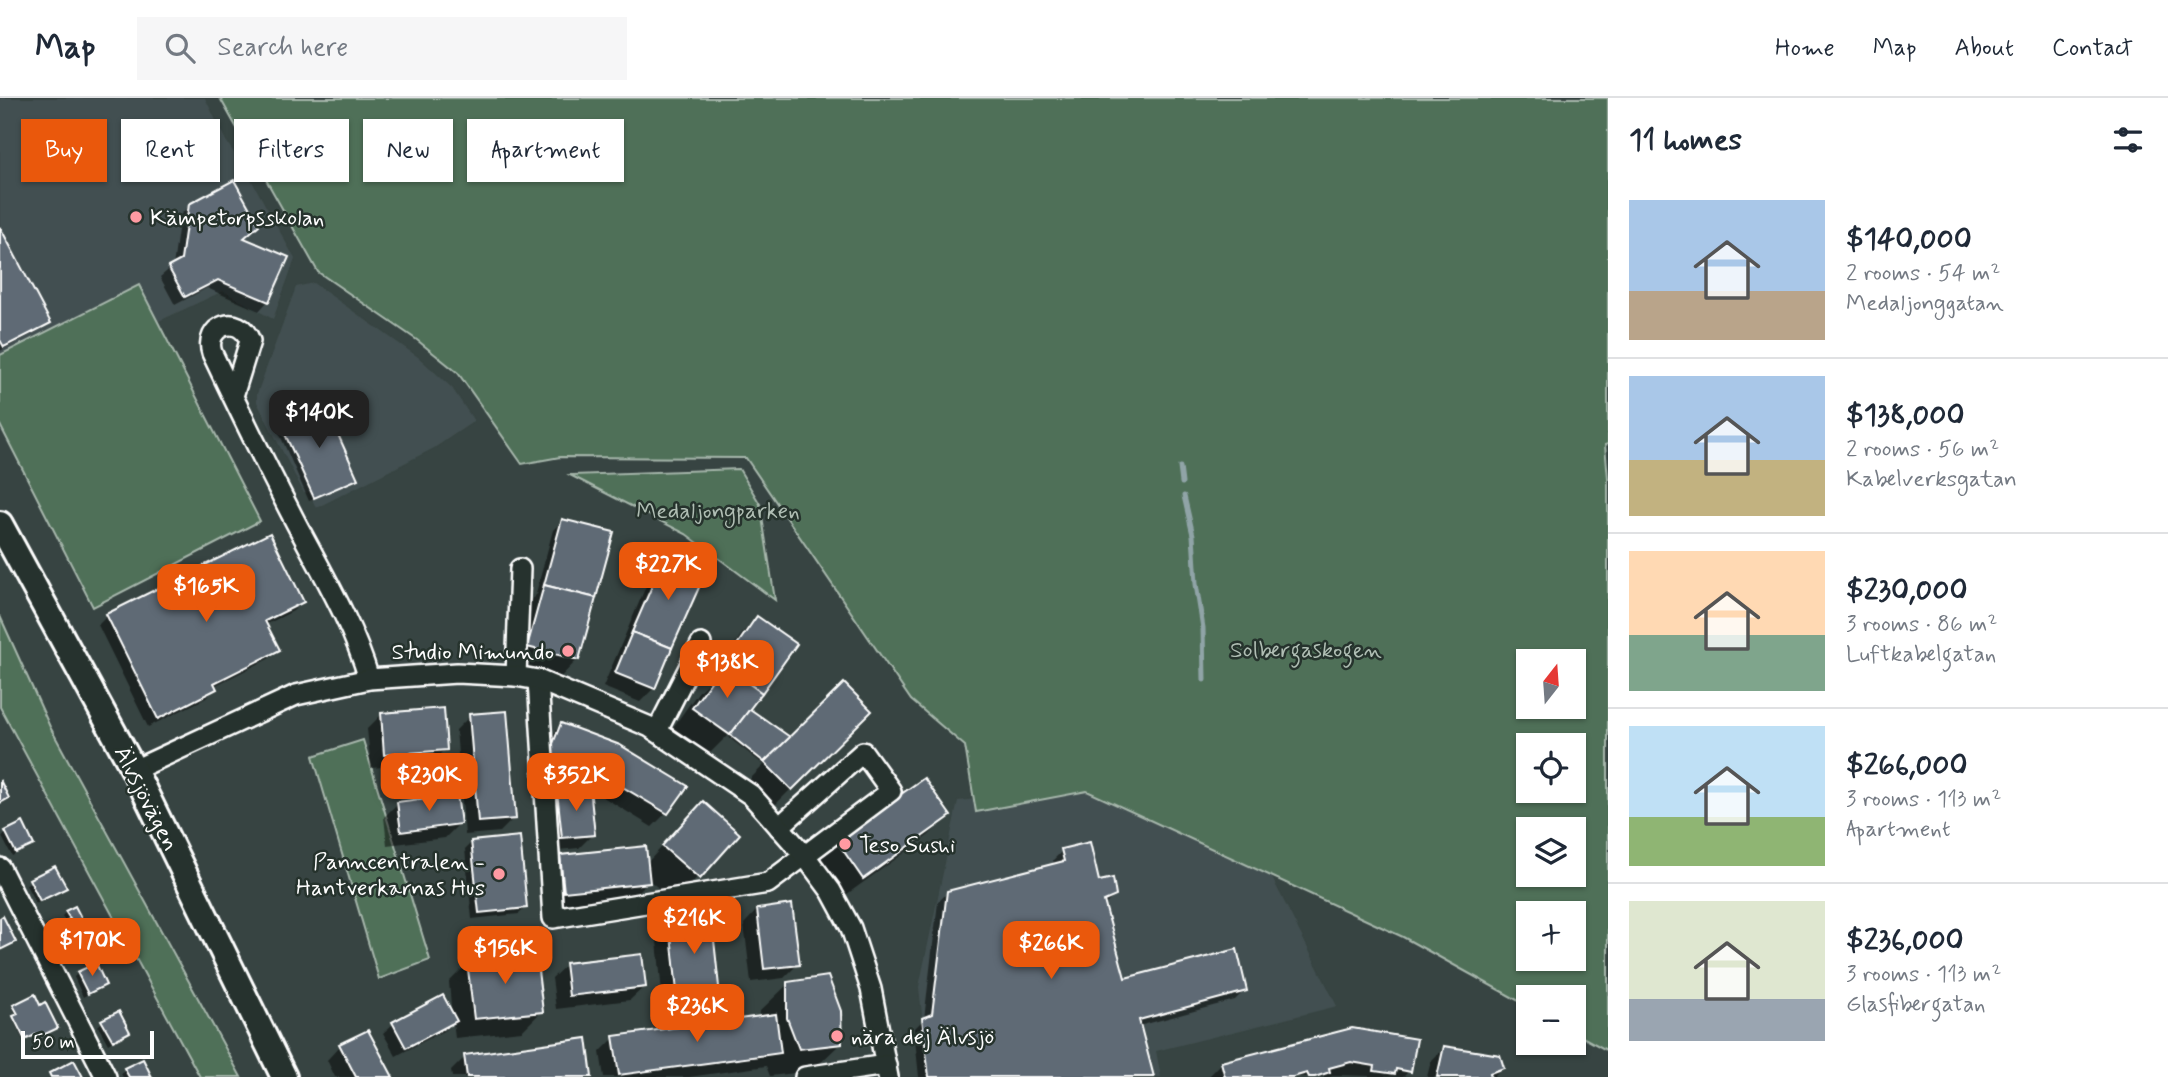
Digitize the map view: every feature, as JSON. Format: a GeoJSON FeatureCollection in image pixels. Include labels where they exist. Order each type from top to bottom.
{"type":"FeatureCollection","features":[{"type":"Feature","properties":{"kind":"main road","name":"Älvsjövägen"},"geometry":{"type":"LineString","coordinates":[[0,524],[134,770],[284,1077]]}},
{"type":"Feature","properties":{"kind":"street"},"geometry":{"type":"LineString","coordinates":[[233,397],[345,616],[369,679]]}},
{"type":"Feature","properties":{"kind":"street"},"geometry":{"type":"LineString","coordinates":[[516,676],[520,569]]}},
{"type":"Feature","properties":{"kind":"street"},"geometry":{"type":"LineString","coordinates":[[657,731],[701,644]]}},
{"type":"Feature","properties":{"kind":"street"},"geometry":{"type":"LineString","coordinates":[[134,770],[296,695],[369,679],[457,673],[516,676],[538,680],[657,731],[751,795],[805,856],[831,891],[851,928],[871,989],[887,1071],[805,1077]]}},
{"type":"Feature","properties":{"kind":"street"},"geometry":{"type":"LineString","coordinates":[[538,680],[553,918],[768,883],[891,791],[863,752],[779,827]]}},
{"type":"Feature","properties":{"kind":"street"},"geometry":{"type":"LineString","coordinates":[[0,868],[106,1077]]}},
{"type":"Feature","properties":{"kind":"shaded area","name":"Kämpetorpsskolan"},"geometry":{"type":"Polygon","coordinates":[[[0,98],[205,98],[215,119],[121,119],[121,182],[220,182],[220,129],[234,153],[234,182],[252,182],[295,259],[273,319],[223,291],[159,321],[139,286],[0,355],[0,98]]]}},
{"type":"Feature","properties":{"kind":"shaded area"},"geometry":{"type":"Polygon","coordinates":[[[313,283],[418,357],[452,388],[474,421],[434,448],[316,508],[309,492],[304,493],[257,402],[257,394],[296,287],[313,283]]]}},
{"type":"Feature","properties":{"kind":"shaded area"},"geometry":{"type":"Polygon","coordinates":[[[1092,787],[1264,862],[1337,1006],[1156,1051],[1161,1077],[929,1077],[919,987],[958,801],[1092,787]]]}},
{"type":"Feature","properties":{"kind":"green space","name":"Solbergaskogen"},"geometry":{"type":"Polygon","coordinates":[[[220,98],[1608,98],[1608,444],[1605,445],[1608,478],[1608,1051],[1586,1039],[1586,985],[1516,985],[1516,999],[1403,937],[1087,791],[976,812],[965,746],[911,700],[746,458],[560,457],[522,464],[458,373],[417,340],[318,272],[267,182],[349,182],[349,119],[234,119],[234,123],[220,98]]]}},
{"type":"Feature","properties":{"kind":"green space"},"geometry":{"type":"Polygon","coordinates":[[[139,285],[260,521],[93,607],[0,425],[0,355],[139,285]]]}},
{"type":"Feature","properties":{"kind":"green space","name":"Medaljongparken"},"geometry":{"type":"Polygon","coordinates":[[[739,469],[760,504],[775,600],[686,534],[570,475],[739,469]]]}},
{"type":"Feature","properties":{"kind":"green space"},"geometry":{"type":"Polygon","coordinates":[[[0,616],[50,727],[241,1077],[200,1077],[0,707],[0,616]]]}},
{"type":"Feature","properties":{"kind":"green space"},"geometry":{"type":"Polygon","coordinates":[[[363,740],[430,960],[379,979],[313,756],[363,740]]]}},
{"type":"Feature","properties":{"kind":"building"},"geometry":{"type":"Polygon","coordinates":[[[234,180],[259,225],[244,238],[289,257],[269,302],[218,280],[185,297],[168,267],[181,260],[189,204],[234,180]]]}},
{"type":"Feature","properties":{"kind":"building"},"geometry":{"type":"Polygon","coordinates":[[[0,227],[51,323],[4,347],[0,340],[0,227]]]}},
{"type":"Feature","properties":{"kind":"building"},"geometry":{"type":"Polygon","coordinates":[[[323,401],[358,479],[314,498],[279,421],[323,401]]]}},
{"type":"Feature","properties":{"kind":"building"},"geometry":{"type":"Polygon","coordinates":[[[562,519],[614,532],[596,598],[544,585],[562,519]]]}},
{"type":"Feature","properties":{"kind":"building"},"geometry":{"type":"Polygon","coordinates":[[[270,533],[304,602],[265,621],[280,650],[214,683],[217,689],[158,719],[106,614],[270,533]]]}},
{"type":"Feature","properties":{"kind":"building"},"geometry":{"type":"Polygon","coordinates":[[[665,556],[705,574],[672,648],[632,632],[665,556]]]}},
{"type":"Feature","properties":{"kind":"building"},"geometry":{"type":"Polygon","coordinates":[[[544,585],[596,598],[579,660],[527,647],[544,585]]]}},
{"type":"Feature","properties":{"kind":"building"},"geometry":{"type":"Polygon","coordinates":[[[757,616],[797,644],[762,693],[723,665],[757,616]]]}},
{"type":"Feature","properties":{"kind":"building"},"geometry":{"type":"Polygon","coordinates":[[[632,632],[672,648],[655,689],[615,673],[632,632]]]}},
{"type":"Feature","properties":{"kind":"building"},"geometry":{"type":"Polygon","coordinates":[[[723,665],[762,693],[730,735],[692,708],[723,665]]]}},
{"type":"Feature","properties":{"kind":"building"},"geometry":{"type":"Polygon","coordinates":[[[844,683],[872,711],[792,790],[764,762],[844,683]]]}},
{"type":"Feature","properties":{"kind":"building"},"geometry":{"type":"Polygon","coordinates":[[[444,708],[447,750],[384,755],[381,713],[444,708]]]}},
{"type":"Feature","properties":{"kind":"building"},"geometry":{"type":"Polygon","coordinates":[[[750,709],[790,737],[764,762],[730,735],[750,709]]]}},
{"type":"Feature","properties":{"kind":"building"},"geometry":{"type":"Polygon","coordinates":[[[507,711],[516,819],[478,822],[469,714],[507,711]]]}},
{"type":"Feature","properties":{"kind":"building"},"geometry":{"type":"Polygon","coordinates":[[[561,723],[620,745],[688,786],[668,814],[609,779],[549,754],[561,723]]]}},
{"type":"Feature","properties":{"kind":"building"},"geometry":{"type":"Polygon","coordinates":[[[924,778],[951,816],[863,879],[836,840],[924,778]]]}},
{"type":"Feature","properties":{"kind":"building"},"geometry":{"type":"Polygon","coordinates":[[[0,780],[9,798],[0,803],[0,780]]]}},
{"type":"Feature","properties":{"kind":"building"},"geometry":{"type":"Polygon","coordinates":[[[590,788],[595,835],[562,838],[557,791],[590,788]]]}},
{"type":"Feature","properties":{"kind":"building"},"geometry":{"type":"Polygon","coordinates":[[[457,794],[461,824],[401,832],[397,802],[457,794]]]}},
{"type":"Feature","properties":{"kind":"building"},"geometry":{"type":"Polygon","coordinates":[[[703,801],[740,834],[700,879],[662,846],[703,801]]]}},
{"type":"Feature","properties":{"kind":"building"},"geometry":{"type":"Polygon","coordinates":[[[23,822],[34,845],[16,853],[5,831],[23,822]]]}},
{"type":"Feature","properties":{"kind":"building","name":"Panncentralen - Hantverkarnas Hus"},"geometry":{"type":"Polygon","coordinates":[[[520,836],[527,908],[479,913],[471,841],[520,836]]]}},
{"type":"Feature","properties":{"kind":"building"},"geometry":{"type":"Polygon","coordinates":[[[1090,842],[1099,881],[1113,878],[1116,896],[1104,901],[1125,978],[1237,949],[1247,991],[1139,1020],[1154,1077],[929,1077],[922,1018],[932,1014],[947,891],[1064,861],[1061,849],[1090,842]]]}},
{"type":"Feature","properties":{"kind":"building"},"geometry":{"type":"Polygon","coordinates":[[[646,846],[650,883],[564,892],[560,855],[646,846]]]}},
{"type":"Feature","properties":{"kind":"building"},"geometry":{"type":"Polygon","coordinates":[[[55,866],[67,888],[40,901],[29,879],[55,866]]]}},
{"type":"Feature","properties":{"kind":"building"},"geometry":{"type":"Polygon","coordinates":[[[792,904],[800,965],[764,969],[757,909],[792,904]]]}},
{"type":"Feature","properties":{"kind":"building"},"geometry":{"type":"Polygon","coordinates":[[[75,906],[89,933],[64,947],[53,927],[70,919],[65,911],[75,906]]]}},
{"type":"Feature","properties":{"kind":"building"},"geometry":{"type":"Polygon","coordinates":[[[711,912],[720,996],[678,1001],[669,916],[711,912]]]}},
{"type":"Feature","properties":{"kind":"building"},"geometry":{"type":"Polygon","coordinates":[[[3,916],[16,942],[0,950],[0,918],[3,916]]]}},
{"type":"Feature","properties":{"kind":"building"},"geometry":{"type":"Polygon","coordinates":[[[536,954],[543,1012],[474,1019],[467,961],[536,954]]]}},
{"type":"Feature","properties":{"kind":"building"},"geometry":{"type":"Polygon","coordinates":[[[642,954],[646,987],[569,996],[565,963],[642,954]]]}},
{"type":"Feature","properties":{"kind":"building"},"geometry":{"type":"Polygon","coordinates":[[[96,963],[106,985],[88,994],[77,972],[96,963]]]}},
{"type":"Feature","properties":{"kind":"building"},"geometry":{"type":"Polygon","coordinates":[[[828,976],[841,1011],[842,1044],[799,1049],[787,1018],[787,982],[828,976]]]}},
{"type":"Feature","properties":{"kind":"building"},"geometry":{"type":"Polygon","coordinates":[[[35,994],[40,1005],[45,1002],[58,1028],[25,1040],[13,1016],[18,1014],[13,1005],[35,994]]]}},
{"type":"Feature","properties":{"kind":"building"},"geometry":{"type":"Polygon","coordinates":[[[443,995],[457,1021],[406,1048],[392,1022],[443,995]]]}},
{"type":"Feature","properties":{"kind":"building"},"geometry":{"type":"Polygon","coordinates":[[[119,1011],[130,1032],[113,1041],[101,1020],[119,1011]]]}},
{"type":"Feature","properties":{"kind":"building"},"geometry":{"type":"Polygon","coordinates":[[[776,1014],[781,1053],[619,1075],[613,1036],[776,1014]]]}},
{"type":"Feature","properties":{"kind":"building"},"geometry":{"type":"Polygon","coordinates":[[[1352,1028],[1417,1039],[1411,1072],[1396,1069],[1395,1074],[1374,1071],[1375,1066],[1351,1062],[1329,1068],[1330,1072],[1315,1077],[1309,1077],[1307,1073],[1293,1077],[1225,1077],[1221,1062],[1352,1028]]]}},
{"type":"Feature","properties":{"kind":"building"},"geometry":{"type":"Polygon","coordinates":[[[368,1030],[393,1077],[356,1077],[339,1044],[368,1030]]]}},
{"type":"Feature","properties":{"kind":"building"},"geometry":{"type":"Polygon","coordinates":[[[587,1038],[592,1077],[467,1077],[464,1055],[587,1038]]]}},
{"type":"Feature","properties":{"kind":"building"},"geometry":{"type":"Polygon","coordinates":[[[1444,1046],[1500,1055],[1504,1068],[1490,1073],[1491,1077],[1437,1077],[1444,1046]]]}},
{"type":"Feature","properties":{"kind":"building"},"geometry":{"type":"Polygon","coordinates":[[[143,1059],[152,1077],[129,1077],[124,1068],[143,1059]]]}},
{"type":"Feature","properties":{"kind":"building"},"geometry":{"type":"Polygon","coordinates":[[[74,1060],[83,1077],[51,1077],[49,1073],[74,1060]]]}},
{"type":"Feature","properties":{"kind":"waterway"},"geometry":{"type":"LineString","coordinates":[[1180,467],[1182,483]]}},
{"type":"Feature","properties":{"kind":"waterway"},"geometry":{"type":"LineString","coordinates":[[1184,496],[1193,535],[1196,584],[1203,628],[1204,680]]}},
{"type":"Feature","properties":{"kind":"place","name":"Kämpetorpsskolan"},"geometry":{"type":"Point","coordinates":[136,217]}},
{"type":"Feature","properties":{"kind":"place","name":"Studio Mimundo"},"geometry":{"type":"Point","coordinates":[568,651]}},
{"type":"Feature","properties":{"kind":"place","name":"Teso Sushi"},"geometry":{"type":"Point","coordinates":[845,844]}},
{"type":"Feature","properties":{"kind":"place","name":"Panncentralen - Hantverkarnas Hus"},"geometry":{"type":"Point","coordinates":[499,874]}},
{"type":"Feature","properties":{"kind":"place","name":"nära dej Älvsjö"},"geometry":{"type":"Point","coordinates":[837,1036]}}]}
